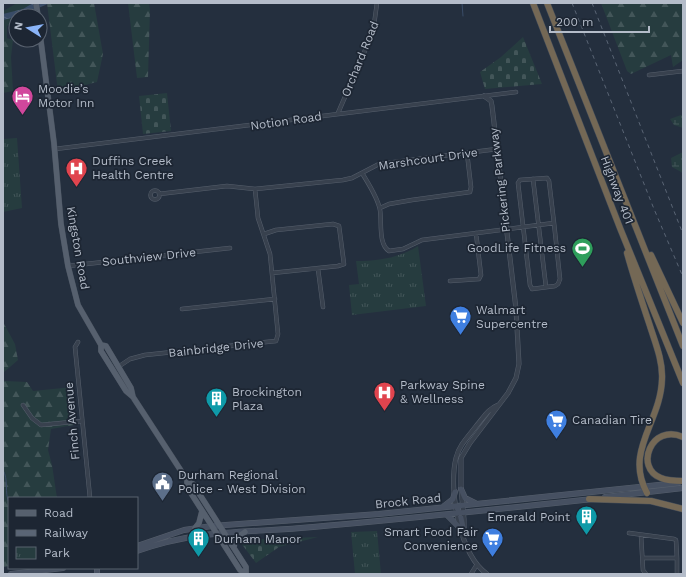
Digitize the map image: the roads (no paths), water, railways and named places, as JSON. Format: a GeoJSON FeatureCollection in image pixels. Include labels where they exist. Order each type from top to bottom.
{"type":"FeatureCollection","features":[{"type":"Feature","properties":{"kind":"highway","name":"Highway 401"},"geometry":{"type":"LineString","coordinates":[[533,3],[620,228],[683,383]]}},
{"type":"Feature","properties":{"kind":"highway","name":"Highway 401"},"geometry":{"type":"LineString","coordinates":[[547,3],[683,346]]}},
{"type":"Feature","properties":{"kind":"highway"},"geometry":{"type":"LineString","coordinates":[[620,228],[656,346],[662,378],[658,407],[640,451],[640,468],[646,490]]}},
{"type":"Feature","properties":{"kind":"highway"},"geometry":{"type":"LineString","coordinates":[[637,228],[659,270],[683,323]]}},
{"type":"Feature","properties":{"kind":"highway"},"geometry":{"type":"LineString","coordinates":[[683,437],[671,434],[662,436],[654,441],[648,456],[650,468],[657,476],[683,482]]}},
{"type":"Feature","properties":{"kind":"highway"},"geometry":{"type":"LineString","coordinates":[[589,499],[651,500],[683,509]]}},
{"type":"Feature","properties":{"kind":"main road","name":"Kingston Road"},"geometry":{"type":"LineString","coordinates":[[42,48],[55,149],[61,224],[68,266],[78,305],[101,346],[101,350],[116,368],[126,391],[133,397],[187,480],[194,484],[200,493],[246,567],[246,574]]}},
{"type":"Feature","properties":{"kind":"main road","name":"Kingston Road"},"geometry":{"type":"LineString","coordinates":[[187,480],[187,487],[202,511],[240,570],[246,574]]}},
{"type":"Feature","properties":{"kind":"main road","name":"Brock Road"},"geometry":{"type":"LineString","coordinates":[[138,552],[167,541],[216,533],[245,532],[460,514],[589,499],[646,490],[683,482]]}},
{"type":"Feature","properties":{"kind":"main road","name":"Brock Road"},"geometry":{"type":"LineString","coordinates":[[138,546],[196,528],[220,525],[282,522],[379,514],[478,503],[683,488]]}},
{"type":"Feature","properties":{"kind":"main road"},"geometry":{"type":"LineString","coordinates":[[460,489],[465,498],[469,501],[478,503]]}},
{"type":"Feature","properties":{"kind":"main road"},"geometry":{"type":"LineString","coordinates":[[443,507],[453,499],[455,492]]}},
{"type":"Feature","properties":{"kind":"main road"},"geometry":{"type":"LineString","coordinates":[[456,506],[460,514],[464,534]]}},
{"type":"Feature","properties":{"kind":"main road"},"geometry":{"type":"LineString","coordinates":[[196,528],[202,511]]}},
{"type":"Feature","properties":{"kind":"main road"},"geometry":{"type":"LineString","coordinates":[[379,514],[380,521]]}},
{"type":"Feature","properties":{"kind":"main road"},"geometry":{"type":"LineString","coordinates":[[447,515],[458,526]]}},
{"type":"Feature","properties":{"kind":"main road"},"geometry":{"type":"LineString","coordinates":[[234,549],[235,538],[245,532]]}},
{"type":"Feature","properties":{"kind":"main road"},"geometry":{"type":"LineString","coordinates":[[11,574],[53,569]]}},
{"type":"Feature","properties":{"kind":"street","name":"Orchard Road"},"geometry":{"type":"LineString","coordinates":[[338,113],[373,32],[377,17],[377,3]]}},
{"type":"Feature","properties":{"kind":"street"},"geometry":{"type":"LineString","coordinates":[[649,75],[683,71]]}},
{"type":"Feature","properties":{"kind":"street","name":"Notion Road"},"geometry":{"type":"LineString","coordinates":[[55,149],[516,92]]}},
{"type":"Feature","properties":{"kind":"street","name":"Pickering Parkway"},"geometry":{"type":"LineString","coordinates":[[484,96],[491,101],[492,106],[516,309],[519,364],[516,378],[510,389],[461,458],[460,489],[463,505],[458,526],[464,534],[466,546],[476,566],[487,574]]}},
{"type":"Feature","properties":{"kind":"street","name":"Marshcourt Drive"},"geometry":{"type":"LineString","coordinates":[[362,172],[379,164],[497,149]]}},
{"type":"Feature","properties":{"kind":"street"},"geometry":{"type":"LineString","coordinates":[[380,208],[389,204],[470,192],[471,187],[467,153]]}},
{"type":"Feature","properties":{"kind":"street"},"geometry":{"type":"LineString","coordinates":[[159,194],[228,186],[255,189],[343,180],[352,178],[362,172],[380,208],[383,240],[385,248],[390,251],[403,249],[422,240],[554,223]]}},
{"type":"Feature","properties":{"kind":"street"},"geometry":{"type":"LineString","coordinates":[[545,177],[549,181],[560,279],[558,284],[555,286],[532,289],[530,285],[518,183],[520,180],[533,179],[545,177]]}},
{"type":"Feature","properties":{"kind":"street"},"geometry":{"type":"LineString","coordinates":[[533,179],[546,287]]}},
{"type":"Feature","properties":{"kind":"street","name":"Bainbridge Drive"},"geometry":{"type":"LineString","coordinates":[[116,368],[130,359],[145,355],[276,340],[278,334],[270,254],[258,218],[255,189]]}},
{"type":"Feature","properties":{"kind":"street"},"geometry":{"type":"LineString","coordinates":[[264,234],[288,228],[333,224],[339,226],[345,263],[338,266],[318,269],[272,273]]}},
{"type":"Feature","properties":{"kind":"street"},"geometry":{"type":"LineString","coordinates":[[450,281],[479,278],[481,275],[476,233]]}},
{"type":"Feature","properties":{"kind":"street","name":"Southview Drive"},"geometry":{"type":"LineString","coordinates":[[68,266],[230,248]]}},
{"type":"Feature","properties":{"kind":"street"},"geometry":{"type":"LineString","coordinates":[[318,269],[323,307]]}},
{"type":"Feature","properties":{"kind":"street"},"geometry":{"type":"LineString","coordinates":[[182,309],[274,299]]}},
{"type":"Feature","properties":{"kind":"street","name":"Finch Avenue"},"geometry":{"type":"LineString","coordinates":[[78,342],[75,347],[90,497]]}},
{"type":"Feature","properties":{"kind":"street"},"geometry":{"type":"LineString","coordinates":[[23,405],[32,418],[41,425],[82,421]]}},
{"type":"Feature","properties":{"kind":"street","name":"Pickering Parkway"},"geometry":{"type":"LineString","coordinates":[[456,506],[454,473],[456,458],[460,447],[490,408],[498,405]]}},
{"type":"Feature","properties":{"kind":"street"},"geometry":{"type":"LineString","coordinates":[[476,427],[480,430]]}},
{"type":"Feature","properties":{"kind":"street"},"geometry":{"type":"LineString","coordinates":[[630,533],[676,540],[677,574]]}},
{"type":"Feature","properties":{"kind":"street"},"geometry":{"type":"LineString","coordinates":[[641,535],[644,558],[643,570],[646,574]]}},
{"type":"Feature","properties":{"kind":"street"},"geometry":{"type":"LineString","coordinates":[[644,558],[677,558]]}},
{"type":"Feature","properties":{"kind":"street"},"geometry":{"type":"LineString","coordinates":[[471,574],[476,566]]}},
{"type":"Feature","properties":{"kind":"water"},"geometry":{"type":"Polygon","coordinates":[[[33,3],[50,3],[38,8],[25,8],[33,3]]]}},
{"type":"Feature","properties":{"kind":"water"},"geometry":{"type":"Polygon","coordinates":[[[8,13],[8,19],[3,20],[3,14],[8,13]]]}},
{"type":"Feature","properties":{"kind":"waterway"},"geometry":{"type":"LineString","coordinates":[[462,3],[463,16]]}},
{"type":"Feature","properties":{"kind":"waterway"},"geometry":{"type":"LineString","coordinates":[[3,470],[6,478],[8,499]]}},
{"type":"Feature","properties":{"kind":"railway"},"geometry":{"type":"LineString","coordinates":[[572,3],[654,209],[683,277]]}},
{"type":"Feature","properties":{"kind":"railway"},"geometry":{"type":"LineString","coordinates":[[592,3],[683,234]]}},
{"type":"Feature","properties":{"kind":"place","name":"Moodie’s Motor Inn"},"geometry":{"type":"Point","coordinates":[22,116]}},
{"type":"Feature","properties":{"kind":"place","name":"Duffins Creek Health Centre"},"geometry":{"type":"Point","coordinates":[77,188]}},
{"type":"Feature","properties":{"kind":"place","name":"GoodLife Fitness"},"geometry":{"type":"Point","coordinates":[582,268]}},
{"type":"Feature","properties":{"kind":"place","name":"Walmart Supercentre"},"geometry":{"type":"Point","coordinates":[460,336]}},
{"type":"Feature","properties":{"kind":"place","name":"Parkway Spine & Wellness"},"geometry":{"type":"Point","coordinates":[385,412]}},
{"type":"Feature","properties":{"kind":"place","name":"Brockington Plaza"},"geometry":{"type":"Point","coordinates":[217,418]}},
{"type":"Feature","properties":{"kind":"place","name":"Canadian Tire"},"geometry":{"type":"Point","coordinates":[556,440]}},
{"type":"Feature","properties":{"kind":"place","name":"Durham Regional Police - West Division"},"geometry":{"type":"Point","coordinates":[162,502]}},
{"type":"Feature","properties":{"kind":"place","name":"Emerald Point"},"geometry":{"type":"Point","coordinates":[586,536]}},
{"type":"Feature","properties":{"kind":"place","name":"Durham Manor"},"geometry":{"type":"Point","coordinates":[199,558]}},
{"type":"Feature","properties":{"kind":"place","name":"Smart Food Fair Convenience"},"geometry":{"type":"Point","coordinates":[493,558]}}]}
